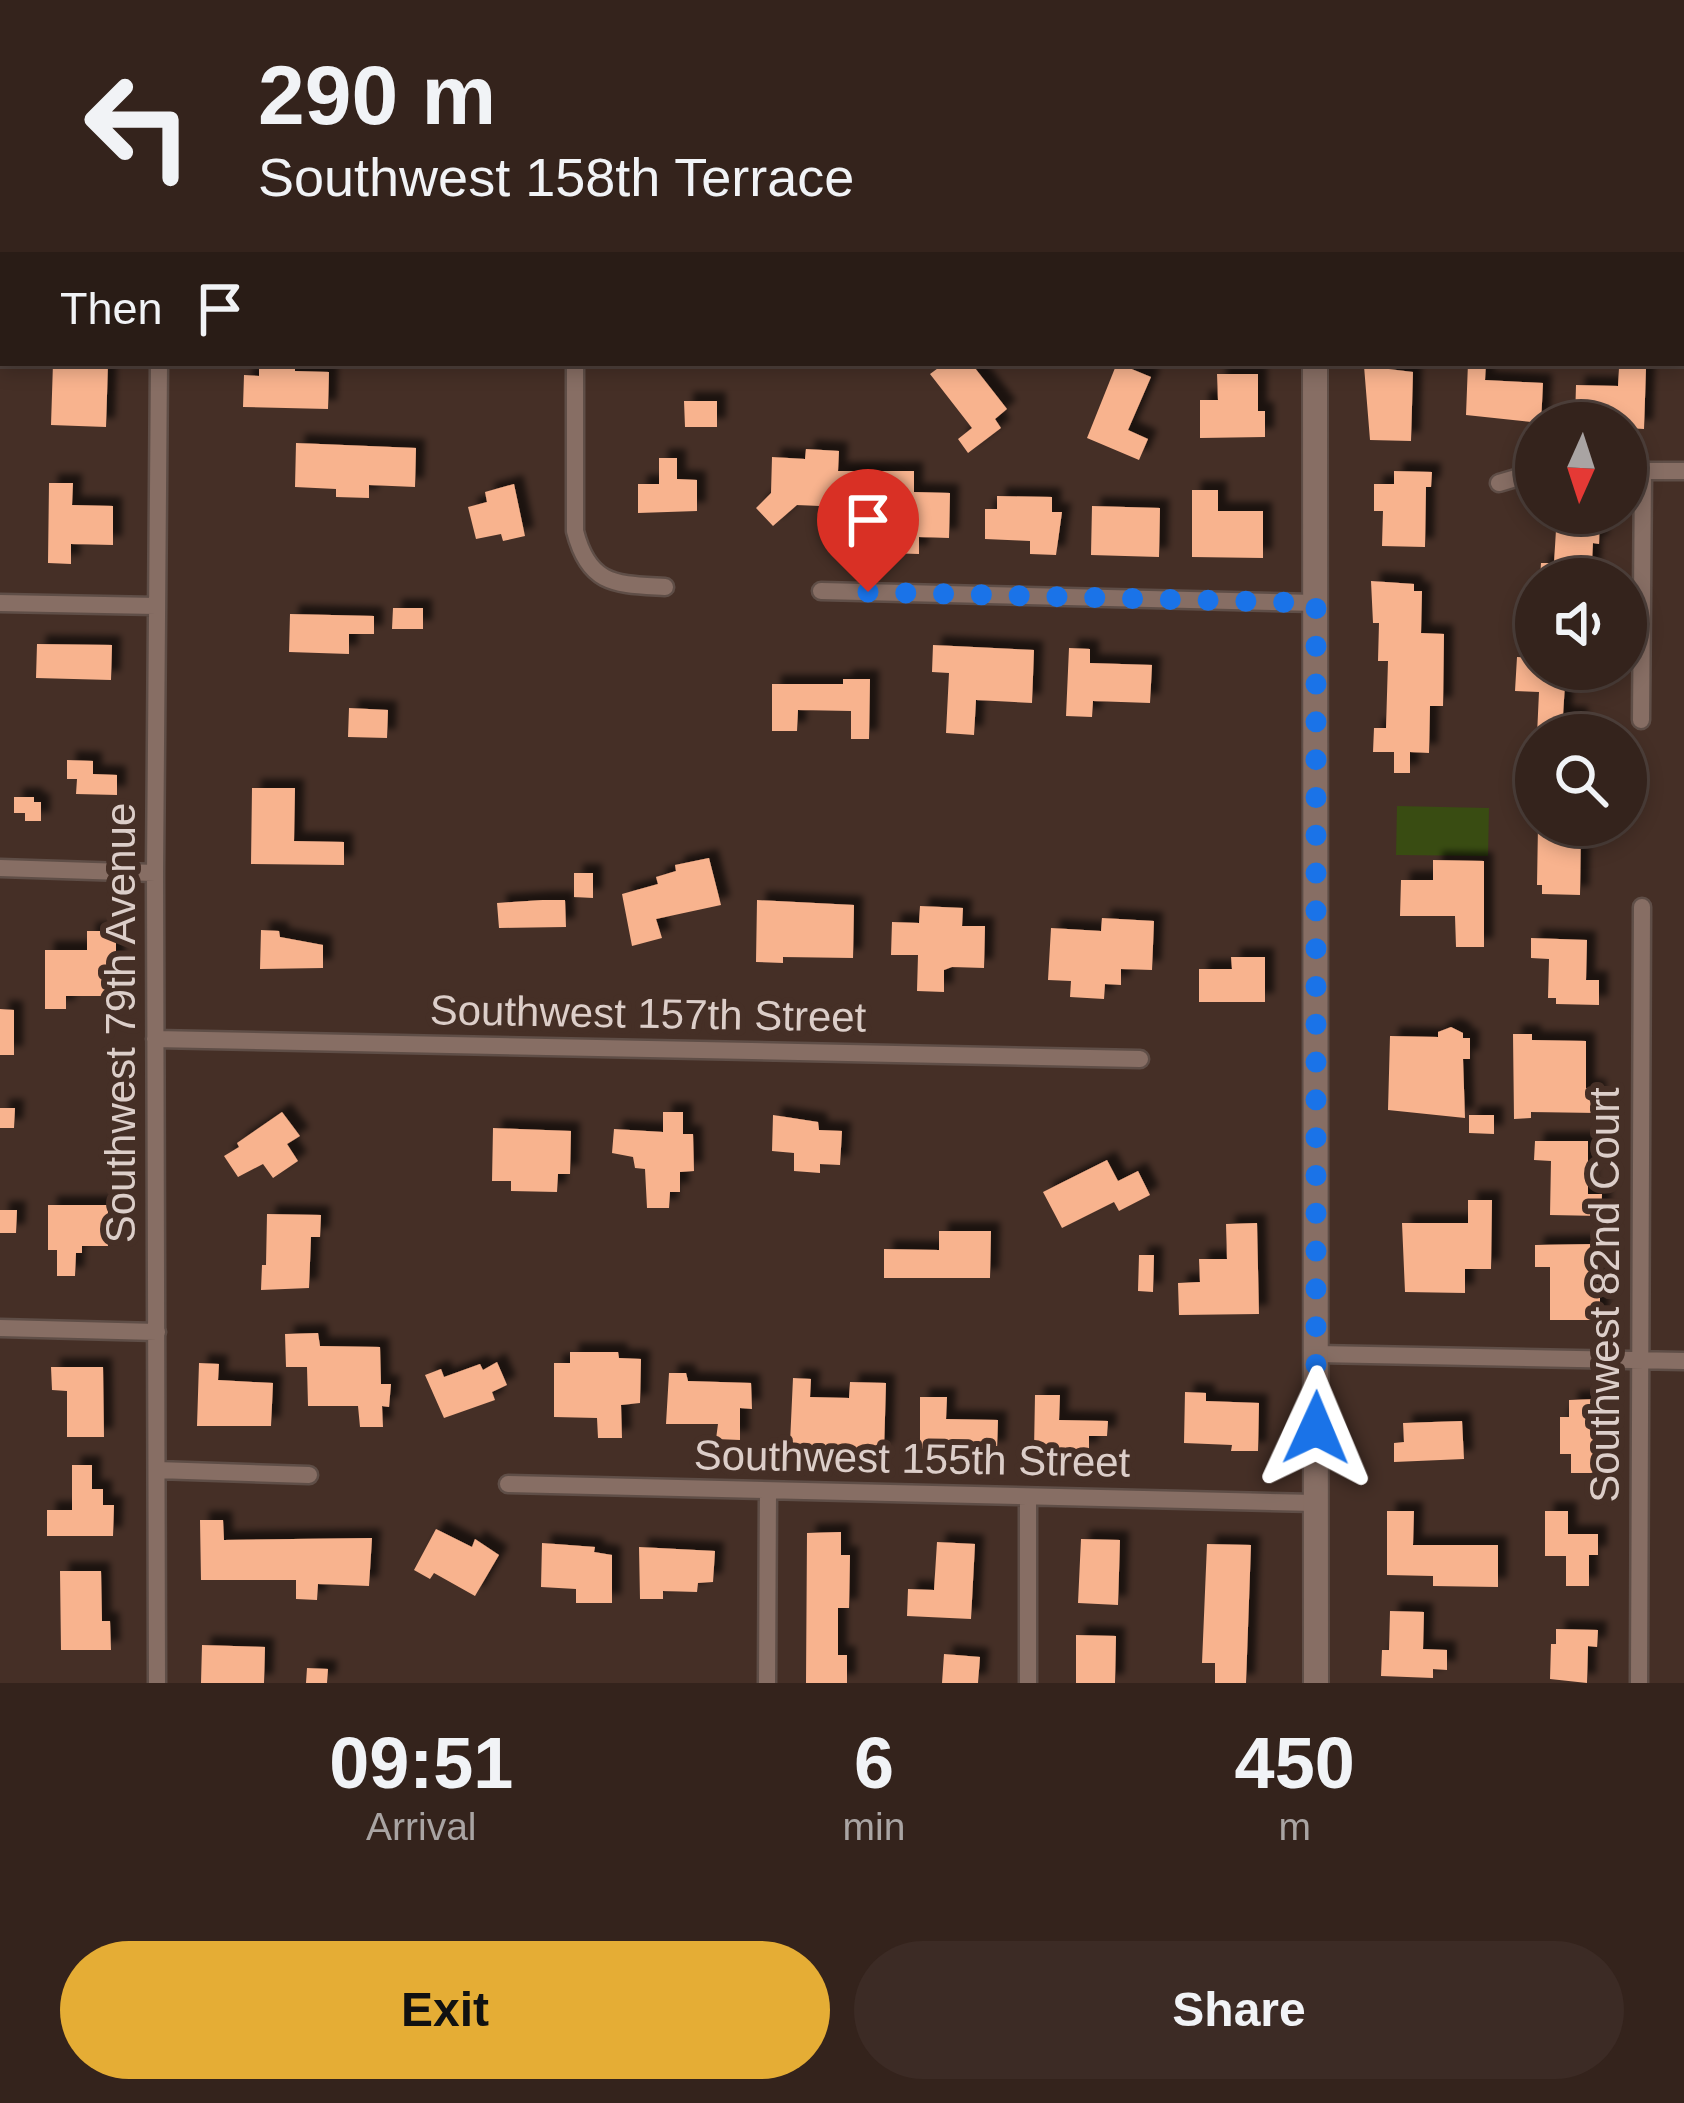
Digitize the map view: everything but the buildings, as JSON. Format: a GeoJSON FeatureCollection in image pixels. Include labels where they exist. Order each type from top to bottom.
{"type":"FeatureCollection","features":[{"type":"Feature","properties":{"kind":"street","name":"Southwest 79th Avenue"},"geometry":{"type":"LineString","coordinates":[[157,1683],[158,366]]}},
{"type":"Feature","properties":{"kind":"street"},"geometry":{"type":"LineString","coordinates":[[575,366],[574,531],[579,546],[601,577],[613,584],[664,586]]}},
{"type":"Feature","properties":{"kind":"street"},"geometry":{"type":"LineString","coordinates":[[1315,366],[1316,1683]]}},
{"type":"Feature","properties":{"kind":"street"},"geometry":{"type":"LineString","coordinates":[[1647,471],[1684,471]]}},
{"type":"Feature","properties":{"kind":"street"},"geometry":{"type":"LineString","coordinates":[[1499,483],[1515,478]]}},
{"type":"Feature","properties":{"kind":"street"},"geometry":{"type":"LineString","coordinates":[[1637,534],[1641,714]]}},
{"type":"Feature","properties":{"kind":"street"},"geometry":{"type":"LineString","coordinates":[[820,591],[1316,603]]}},
{"type":"Feature","properties":{"kind":"street"},"geometry":{"type":"LineString","coordinates":[[0,603],[156,606]]}},
{"type":"Feature","properties":{"kind":"street"},"geometry":{"type":"LineString","coordinates":[[0,868],[154,873]]}},
{"type":"Feature","properties":{"kind":"street","name":"Southwest 82nd Court"},"geometry":{"type":"LineString","coordinates":[[1640,1683],[1642,907]]}},
{"type":"Feature","properties":{"kind":"street","name":"Southwest 157th Street"},"geometry":{"type":"LineString","coordinates":[[155,1039],[1140,1059]]}},
{"type":"Feature","properties":{"kind":"street"},"geometry":{"type":"LineString","coordinates":[[0,1328],[157,1332]]}},
{"type":"Feature","properties":{"kind":"street"},"geometry":{"type":"LineString","coordinates":[[1317,1354],[1684,1361]]}},
{"type":"Feature","properties":{"kind":"street"},"geometry":{"type":"LineString","coordinates":[[157,1470],[310,1475]]}},
{"type":"Feature","properties":{"kind":"street","name":"Southwest 155th Street"},"geometry":{"type":"LineString","coordinates":[[508,1484],[1315,1503]]}},
{"type":"Feature","properties":{"kind":"street"},"geometry":{"type":"LineString","coordinates":[[767,1683],[768,1491]]}},
{"type":"Feature","properties":{"kind":"street"},"geometry":{"type":"LineString","coordinates":[[1028,1497],[1028,1683]]}},
{"type":"Feature","properties":{"kind":"green space"},"geometry":{"type":"Polygon","coordinates":[[[1397,806],[1489,808],[1488,856],[1396,855],[1397,806]]]}},
{"type":"Feature","properties":{"kind":"route"},"geometry":{"type":"LineString","coordinates":[[868,592],[1316,603],[1316,1428]]}}]}
